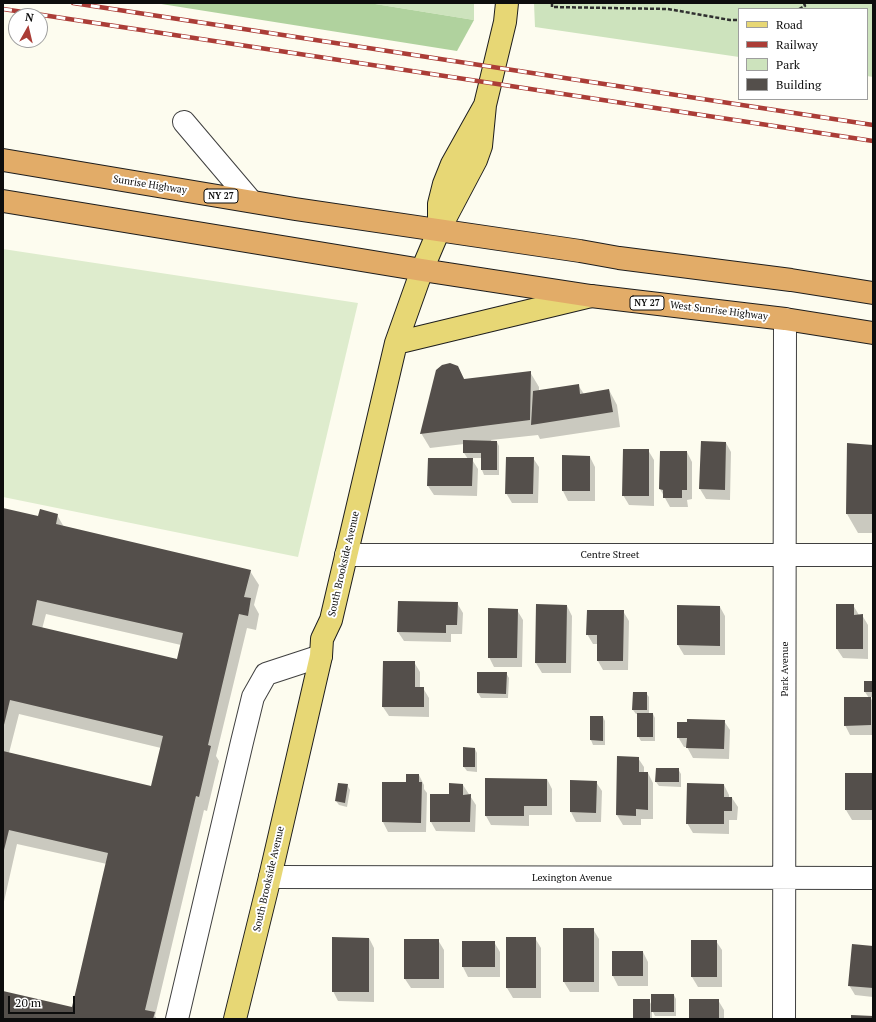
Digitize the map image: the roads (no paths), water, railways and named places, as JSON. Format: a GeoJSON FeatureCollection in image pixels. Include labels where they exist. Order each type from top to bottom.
{"type":"FeatureCollection","features":[{"type":"Feature","properties":{"kind":"highway","name":"Sunrise Highway"},"geometry":{"type":"LineString","coordinates":[[3,160],[295,209],[439,230]]}},
{"type":"Feature","properties":{"kind":"highway","name":"NY 27"},"geometry":{"type":"LineString","coordinates":[[3,201],[422,270]]}},
{"type":"Feature","properties":{"kind":"highway","name":"NY 27"},"geometry":{"type":"LineString","coordinates":[[439,230],[619,258],[791,280],[873,293]]}},
{"type":"Feature","properties":{"kind":"highway","name":"West Sunrise Highway"},"geometry":{"type":"LineString","coordinates":[[422,270],[591,296],[785,319],[873,333]]}},
{"type":"Feature","properties":{"kind":"main road","name":"South Brookside Avenue"},"geometry":{"type":"LineString","coordinates":[[235,1019],[270,877],[321,656],[322,639],[330,620],[396,343],[422,270],[439,230],[439,204],[444,184],[452,164],[485,105],[505,22],[507,3]]}},
{"type":"Feature","properties":{"kind":"main road"},"geometry":{"type":"LineString","coordinates":[[396,343],[591,296]]}},
{"type":"Feature","properties":{"kind":"street"},"geometry":{"type":"LineString","coordinates":[[184,122],[251,201]]}},
{"type":"Feature","properties":{"kind":"street","name":"Park Avenue"},"geometry":{"type":"LineString","coordinates":[[784,1019],[785,319]]}},
{"type":"Feature","properties":{"kind":"street","name":"Centre Street"},"geometry":{"type":"LineString","coordinates":[[346,555],[873,555]]}},
{"type":"Feature","properties":{"kind":"street"},"geometry":{"type":"LineString","coordinates":[[178,1019],[253,697],[266,674],[321,656]]}},
{"type":"Feature","properties":{"kind":"street","name":"Lexington Avenue"},"geometry":{"type":"LineString","coordinates":[[270,877],[873,878]]}},
{"type":"Feature","properties":{"kind":"railway"},"geometry":{"type":"LineString","coordinates":[[73,3],[873,125]]}},
{"type":"Feature","properties":{"kind":"railway"},"geometry":{"type":"LineString","coordinates":[[3,9],[873,141]]}}]}
